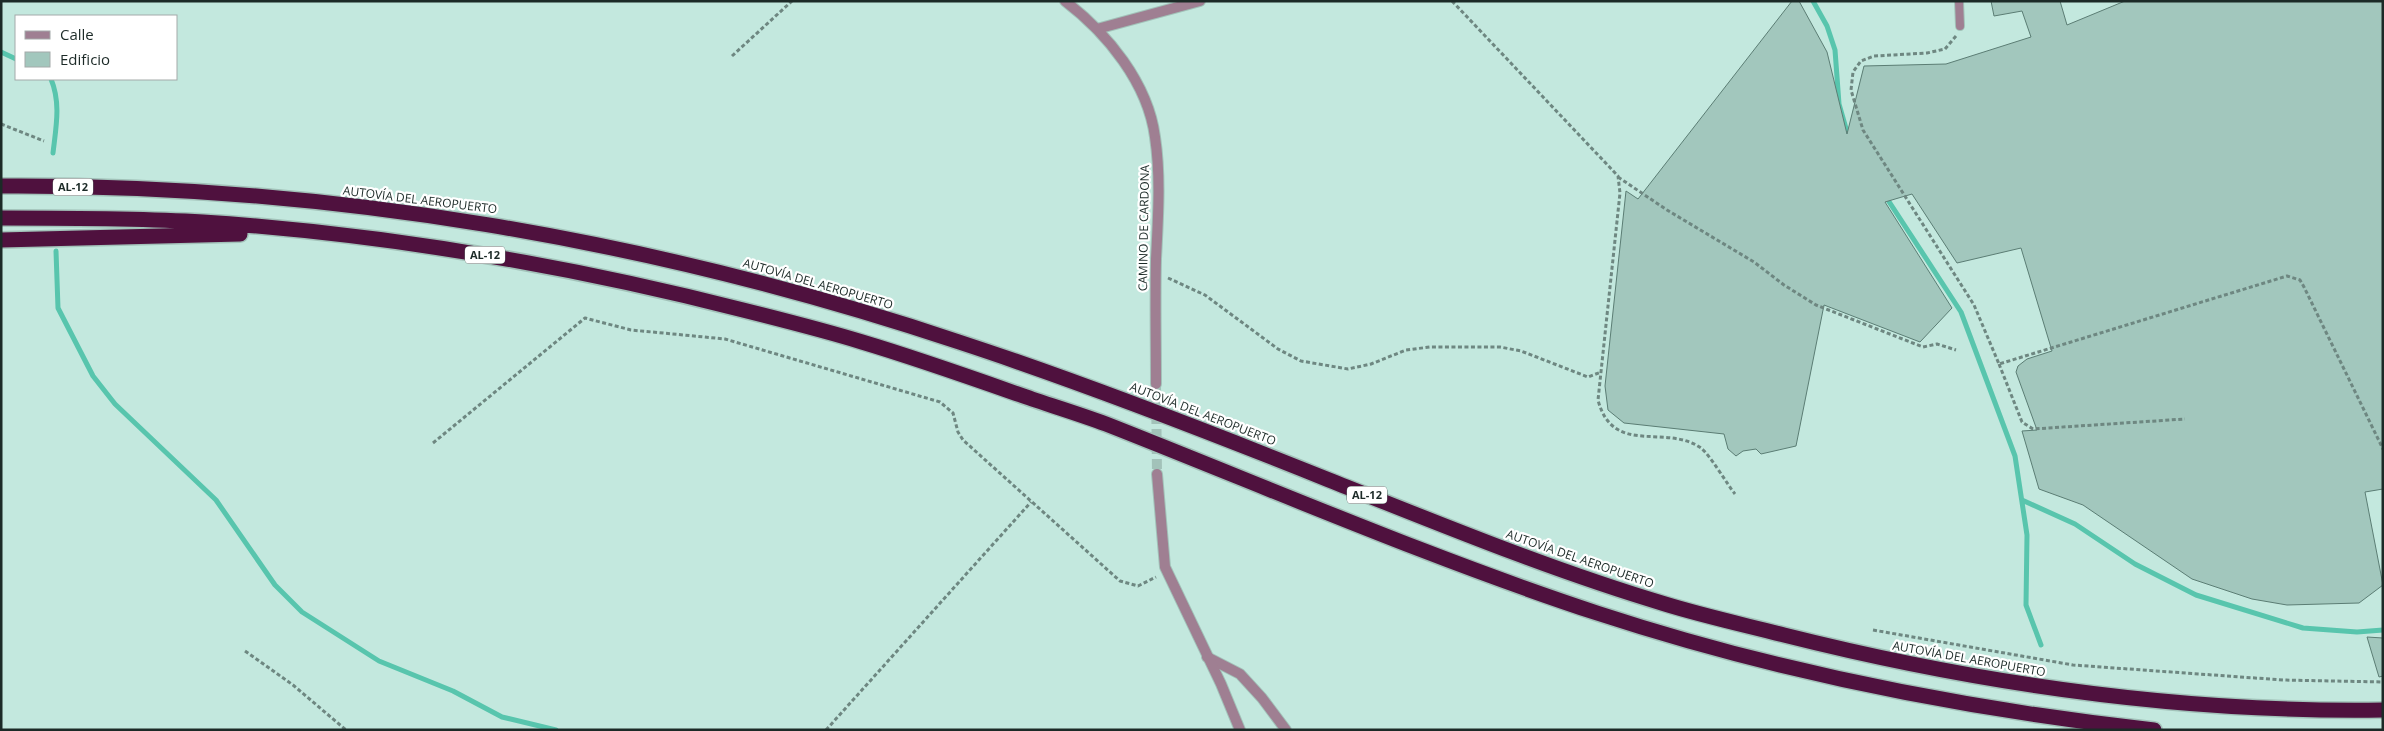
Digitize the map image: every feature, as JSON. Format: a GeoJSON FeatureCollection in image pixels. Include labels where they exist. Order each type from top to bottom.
{"type":"FeatureCollection","features":[{"type":"Feature","properties":{"kind":"highway"},"geometry":{"type":"LineString","coordinates":[[1,181],[145,189]]}},
{"type":"Feature","properties":{"kind":"highway","name":"AUTOVÍA DEL AEROPUERTO"},"geometry":{"type":"LineString","coordinates":[[1,186],[145,189],[356,206],[471,220],[681,262],[840,304],[1071,380],[1561,569],[1667,605],[1890,661],[2040,686],[2128,697],[2326,711],[2383,710]]}},
{"type":"Feature","properties":{"kind":"highway","name":"AL-12"},"geometry":{"type":"LineString","coordinates":[[1,218],[198,222],[324,232],[522,260],[644,285],[856,340],[953,370],[1103,423],[1498,579],[1711,648],[1794,670],[1923,697],[2005,712],[2154,730]]}},
{"type":"Feature","properties":{"kind":"highway"},"geometry":{"type":"LineString","coordinates":[[1,240],[324,232]]}},
{"type":"Feature","properties":{"kind":"street","name":"CAMINO DE CARDONA"},"geometry":{"type":"LineString","coordinates":[[1065,1],[1097,29],[1128,69],[1148,106],[1155,135],[1159,173],[1156,273],[1156,384]]}},
{"type":"Feature","properties":{"kind":"street"},"geometry":{"type":"LineString","coordinates":[[1097,29],[1200,1]]}},
{"type":"Feature","properties":{"kind":"street"},"geometry":{"type":"LineString","coordinates":[[1157,474],[1164,567],[1240,730]]}},
{"type":"Feature","properties":{"kind":"street"},"geometry":{"type":"LineString","coordinates":[[1207,657],[1240,674],[1262,698],[1286,730]]}},
{"type":"Feature","properties":{"kind":"lane"},"geometry":{"type":"LineString","coordinates":[[1959,1],[1960,26]]}},
{"type":"Feature","properties":{"kind":"path"},"geometry":{"type":"LineString","coordinates":[[732,56],[792,1]]}},
{"type":"Feature","properties":{"kind":"path"},"geometry":{"type":"LineString","coordinates":[[1452,1],[1618,176],[1667,210],[1754,262],[1784,285],[1816,305],[1924,346],[1937,344],[1956,350]]}},
{"type":"Feature","properties":{"kind":"path"},"geometry":{"type":"LineString","coordinates":[[1960,26],[1955,40],[1945,49],[1927,53],[1874,56],[1861,61],[1853,72],[1851,90],[1863,130],[1974,305],[2022,422],[2033,429],[2185,419]]}},
{"type":"Feature","properties":{"kind":"path"},"geometry":{"type":"LineString","coordinates":[[1,124],[44,141]]}},
{"type":"Feature","properties":{"kind":"path"},"geometry":{"type":"LineString","coordinates":[[1618,176],[1620,194],[1600,372],[1598,400],[1601,413],[1612,428],[1629,434],[1684,440],[1702,449],[1735,494]]}},
{"type":"Feature","properties":{"kind":"path"},"geometry":{"type":"LineString","coordinates":[[1156,273],[1204,295],[1278,349],[1301,361],[1348,369],[1371,364],[1406,350],[1430,347],[1500,347],[1522,351],[1588,377],[1600,372]]}},
{"type":"Feature","properties":{"kind":"path"},"geometry":{"type":"LineString","coordinates":[[1999,364],[2287,276],[2300,280],[2304,287],[2383,449]]}},
{"type":"Feature","properties":{"kind":"path"},"geometry":{"type":"LineString","coordinates":[[433,443],[585,318],[631,330],[725,339],[940,402],[953,413],[958,432],[963,440],[1120,580],[1138,586],[1153,580],[1164,567]]}},
{"type":"Feature","properties":{"kind":"path"},"geometry":{"type":"LineString","coordinates":[[826,730],[1031,502]]}},
{"type":"Feature","properties":{"kind":"path"},"geometry":{"type":"LineString","coordinates":[[1873,630],[2073,665],[2283,680],[2383,682]]}},
{"type":"Feature","properties":{"kind":"path"},"geometry":{"type":"LineString","coordinates":[[246,651],[294,685],[346,730]]}},
{"type":"Feature","properties":{"kind":"building"},"geometry":{"type":"Polygon","coordinates":[[[1792,1],[1799,1],[1827,52],[1847,134],[1864,66],[1946,64],[2031,37],[2022,11],[1994,16],[1991,1],[2060,1],[2067,25],[2125,1],[2383,1],[2383,489],[2365,492],[2383,585],[2359,603],[2287,605],[2252,599],[2192,579],[2083,505],[2039,489],[2022,431],[2037,430],[2016,372],[2018,366],[2027,359],[2052,351],[2021,248],[1957,263],[1912,194],[1885,202],[1952,308],[1920,342],[1824,305],[1796,446],[1761,454],[1756,449],[1743,451],[1736,456],[1728,449],[1724,434],[1624,423],[1608,410],[1605,386],[1626,191],[1638,199],[1792,1]]]}},
{"type":"Feature","properties":{"kind":"building"},"geometry":{"type":"Polygon","coordinates":[[[2367,637],[2383,638],[2383,676],[2379,677],[2367,637]]]}},
{"type":"Feature","properties":{"kind":"waterway"},"geometry":{"type":"LineString","coordinates":[[1813,1],[1827,26],[1835,50],[1839,104],[1849,139]]}},
{"type":"Feature","properties":{"kind":"waterway"},"geometry":{"type":"LineString","coordinates":[[1,52],[15,59]]}},
{"type":"Feature","properties":{"kind":"waterway"},"geometry":{"type":"LineString","coordinates":[[51,80],[57,106],[53,153]]}},
{"type":"Feature","properties":{"kind":"waterway"},"geometry":{"type":"LineString","coordinates":[[1886,197],[1961,312],[2015,456],[2027,535],[2026,605],[2041,645]]}},
{"type":"Feature","properties":{"kind":"waterway"},"geometry":{"type":"LineString","coordinates":[[56,251],[58,308],[93,376],[115,404],[216,500],[275,585],[302,612],[379,661],[453,691],[502,717],[556,730]]}},
{"type":"Feature","properties":{"kind":"waterway"},"geometry":{"type":"LineString","coordinates":[[2022,500],[2075,524],[2135,564],[2196,595],[2303,628],[2357,632],[2383,630]]}},
{"type":"Feature","properties":{"kind":"tunnel"},"geometry":{"type":"LineString","coordinates":[[1156,384],[1157,474]]}}]}
